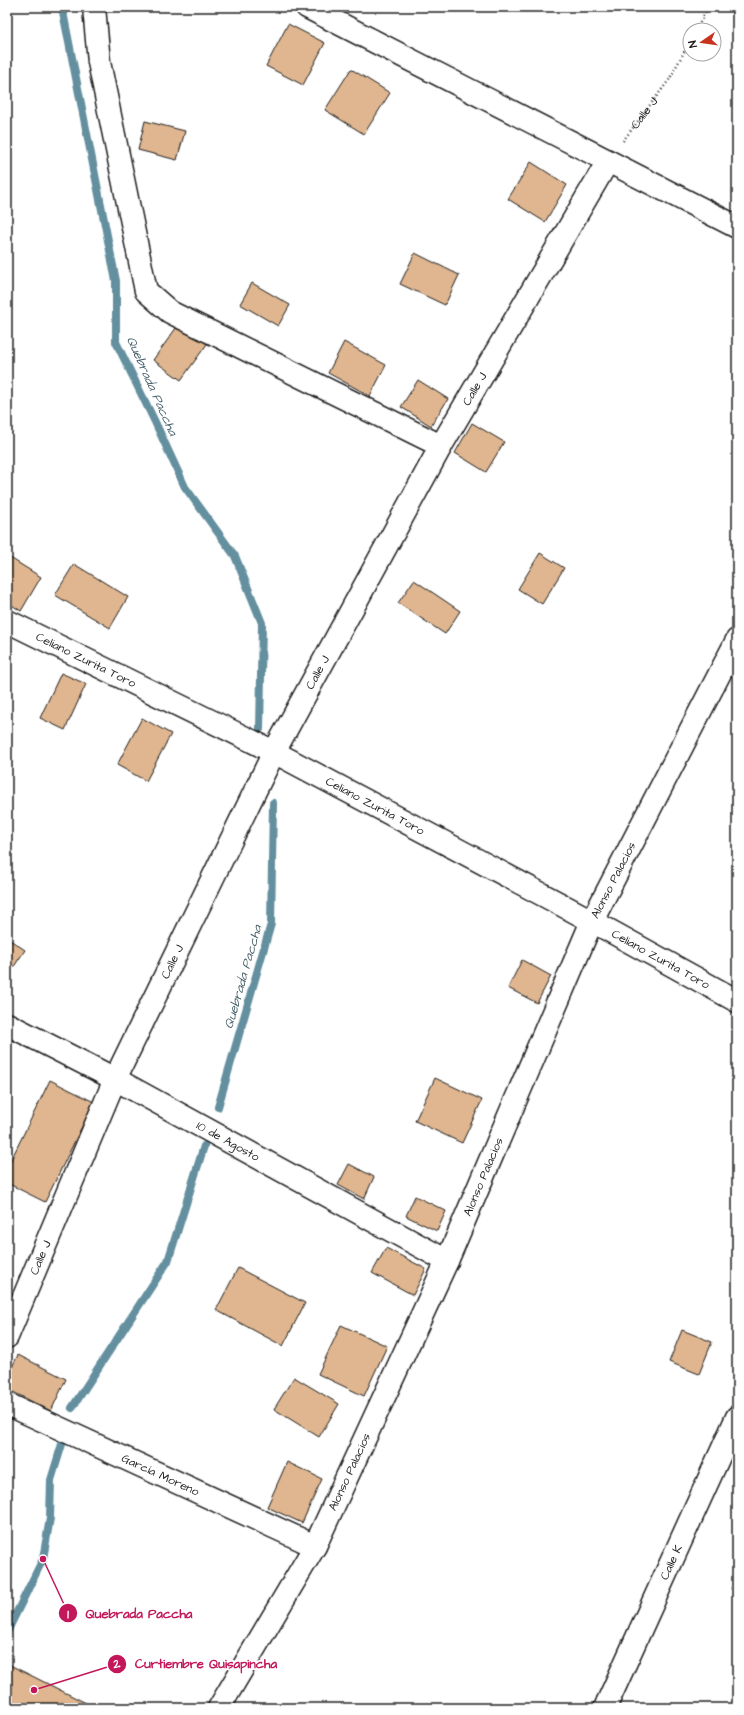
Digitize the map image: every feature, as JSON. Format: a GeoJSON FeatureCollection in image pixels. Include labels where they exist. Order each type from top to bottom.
{"type":"FeatureCollection","features":[{"type":"Feature","properties":{"kind":"street"},"geometry":{"type":"LineString","coordinates":[[94,7],[99,62],[146,291],[170,312],[441,446]]}},
{"type":"Feature","properties":{"kind":"street"},"geometry":{"type":"LineString","coordinates":[[307,7],[737,227]]}},
{"type":"Feature","properties":{"kind":"street"},"geometry":{"type":"LineString","coordinates":[[307,7],[737,227]]}},
{"type":"Feature","properties":{"kind":"street","name":"Calle J"},"geometry":{"type":"LineString","coordinates":[[7,1337],[115,1078],[274,752],[441,446],[608,161]]}},
{"type":"Feature","properties":{"kind":"street","name":"Celiano Zurita Toro"},"geometry":{"type":"LineString","coordinates":[[7,621],[274,752],[592,921],[737,1001]]}},
{"type":"Feature","properties":{"kind":"street","name":"Alonso Palacios"},"geometry":{"type":"LineString","coordinates":[[219,1708],[314,1546],[447,1261],[592,921],[737,640]]}},
{"type":"Feature","properties":{"kind":"street","name":"10 de Agosto"},"geometry":{"type":"LineString","coordinates":[[7,1024],[115,1078],[447,1261]]}},
{"type":"Feature","properties":{"kind":"street","name":"García Moreno"},"geometry":{"type":"LineString","coordinates":[[7,1404],[314,1546]]}},
{"type":"Feature","properties":{"kind":"street","name":"Calle K"},"geometry":{"type":"LineString","coordinates":[[605,1708],[737,1417]]}},
{"type":"Feature","properties":{"kind":"path"},"geometry":{"type":"LineString","coordinates":[[700,22],[708,7]]}},
{"type":"Feature","properties":{"kind":"path","name":"Calle J"},"geometry":{"type":"LineString","coordinates":[[608,161],[669,80],[682,56]]}},
{"type":"Feature","properties":{"kind":"building"},"geometry":{"type":"Polygon","coordinates":[[[288,24],[325,43],[303,85],[266,66],[288,24]]]}},
{"type":"Feature","properties":{"kind":"building"},"geometry":{"type":"Polygon","coordinates":[[[351,69],[390,93],[364,134],[325,110],[351,69]]]}},
{"type":"Feature","properties":{"kind":"building"},"geometry":{"type":"Polygon","coordinates":[[[145,121],[185,131],[177,160],[138,150],[145,121]]]}},
{"type":"Feature","properties":{"kind":"building"},"geometry":{"type":"Polygon","coordinates":[[[531,162],[567,185],[545,222],[508,199],[531,162]]]}},
{"type":"Feature","properties":{"kind":"building"},"geometry":{"type":"Polygon","coordinates":[[[415,253],[459,275],[445,305],[400,284],[415,253]]]}},
{"type":"Feature","properties":{"kind":"building"},"geometry":{"type":"Polygon","coordinates":[[[252,283],[290,305],[278,326],[240,304],[252,283]]]}},
{"type":"Feature","properties":{"kind":"building"},"geometry":{"type":"Polygon","coordinates":[[[179,324],[207,344],[181,380],[153,360],[179,324]]]}},
{"type":"Feature","properties":{"kind":"building"},"geometry":{"type":"Polygon","coordinates":[[[344,342],[386,365],[370,396],[328,373],[344,342]]]}},
{"type":"Feature","properties":{"kind":"building"},"geometry":{"type":"Polygon","coordinates":[[[418,380],[448,399],[431,426],[401,407],[418,380]]]}},
{"type":"Feature","properties":{"kind":"building"},"geometry":{"type":"Polygon","coordinates":[[[472,423],[504,442],[486,472],[455,453],[472,423]]]}},
{"type":"Feature","properties":{"kind":"building"},"geometry":{"type":"Polygon","coordinates":[[[540,553],[564,568],[542,604],[518,589],[540,553]]]}},
{"type":"Feature","properties":{"kind":"building"},"geometry":{"type":"Polygon","coordinates":[[[7,556],[41,577],[21,611],[7,602],[7,556]]]}},
{"type":"Feature","properties":{"kind":"building"},"geometry":{"type":"Polygon","coordinates":[[[74,564],[128,597],[110,628],[55,595],[74,564]]]}},
{"type":"Feature","properties":{"kind":"building"},"geometry":{"type":"Polygon","coordinates":[[[414,580],[460,611],[445,634],[398,603],[414,580]]]}},
{"type":"Feature","properties":{"kind":"building"},"geometry":{"type":"Polygon","coordinates":[[[61,673],[86,684],[65,730],[40,718],[61,673]]]}},
{"type":"Feature","properties":{"kind":"building"},"geometry":{"type":"Polygon","coordinates":[[[142,718],[171,734],[146,781],[117,765],[142,718]]]}},
{"type":"Feature","properties":{"kind":"building"},"geometry":{"type":"Polygon","coordinates":[[[7,938],[25,950],[7,977],[7,938]]]}},
{"type":"Feature","properties":{"kind":"building"},"geometry":{"type":"Polygon","coordinates":[[[522,960],[551,976],[537,1003],[508,988],[522,960]]]}},
{"type":"Feature","properties":{"kind":"building"},"geometry":{"type":"Polygon","coordinates":[[[435,1078],[482,1100],[462,1143],[415,1121],[435,1078]]]}},
{"type":"Feature","properties":{"kind":"building"},"geometry":{"type":"Polygon","coordinates":[[[50,1080],[94,1102],[45,1202],[7,1183],[7,1168],[50,1080]]]}},
{"type":"Feature","properties":{"kind":"building"},"geometry":{"type":"Polygon","coordinates":[[[349,1164],[374,1177],[364,1199],[338,1185],[349,1164]]]}},
{"type":"Feature","properties":{"kind":"building"},"geometry":{"type":"Polygon","coordinates":[[[415,1196],[446,1211],[437,1231],[406,1216],[415,1196]]]}},
{"type":"Feature","properties":{"kind":"building"},"geometry":{"type":"Polygon","coordinates":[[[386,1248],[426,1269],[413,1295],[372,1273],[386,1248]]]}},
{"type":"Feature","properties":{"kind":"building"},"geometry":{"type":"Polygon","coordinates":[[[238,1268],[305,1303],[283,1346],[216,1310],[238,1268]]]}},
{"type":"Feature","properties":{"kind":"building"},"geometry":{"type":"Polygon","coordinates":[[[341,1325],[387,1346],[364,1396],[318,1374],[341,1325]]]}},
{"type":"Feature","properties":{"kind":"building"},"geometry":{"type":"Polygon","coordinates":[[[682,1330],[712,1342],[699,1374],[669,1362],[682,1330]]]}},
{"type":"Feature","properties":{"kind":"building"},"geometry":{"type":"Polygon","coordinates":[[[18,1355],[66,1379],[51,1411],[7,1389],[7,1377],[18,1355]]]}},
{"type":"Feature","properties":{"kind":"building"},"geometry":{"type":"Polygon","coordinates":[[[294,1377],[339,1404],[319,1437],[274,1409],[294,1377]]]}},
{"type":"Feature","properties":{"kind":"building"},"geometry":{"type":"Polygon","coordinates":[[[287,1462],[322,1479],[302,1523],[267,1507],[287,1462]]]}},
{"type":"Feature","properties":{"kind":"building"},"geometry":{"type":"Polygon","coordinates":[[[737,1574],[737,1592],[731,1589],[737,1574]]]}},
{"type":"Feature","properties":{"kind":"building"},"geometry":{"type":"Polygon","coordinates":[[[10,1665],[96,1708],[7,1708],[7,1672],[10,1665]]]}},
{"type":"Feature","properties":{"kind":"waterway","name":"Quebrada Paccha"},"geometry":{"type":"LineString","coordinates":[[62,7],[116,281],[116,342],[185,487],[235,556],[262,623],[260,729]]}},
{"type":"Feature","properties":{"kind":"waterway","name":"Quebrada Paccha"},"geometry":{"type":"LineString","coordinates":[[218,1107],[271,924],[273,803]]}},
{"type":"Feature","properties":{"kind":"waterway","name":"Quebrada Paccha"},"geometry":{"type":"LineString","coordinates":[[72,1408],[168,1261],[204,1146]]}},
{"type":"Feature","properties":{"kind":"waterway","name":"Quebrada Paccha"},"geometry":{"type":"LineString","coordinates":[[7,1632],[43,1559],[50,1518],[51,1480],[63,1441]]}},
{"type":"Feature","properties":{"kind":"place","name":"Quebrada Paccha"},"geometry":{"type":"Point","coordinates":[43,1559]}},
{"type":"Feature","properties":{"kind":"place","name":"Curtiembre Quisapincha"},"geometry":{"type":"Point","coordinates":[34,1690]}}]}
